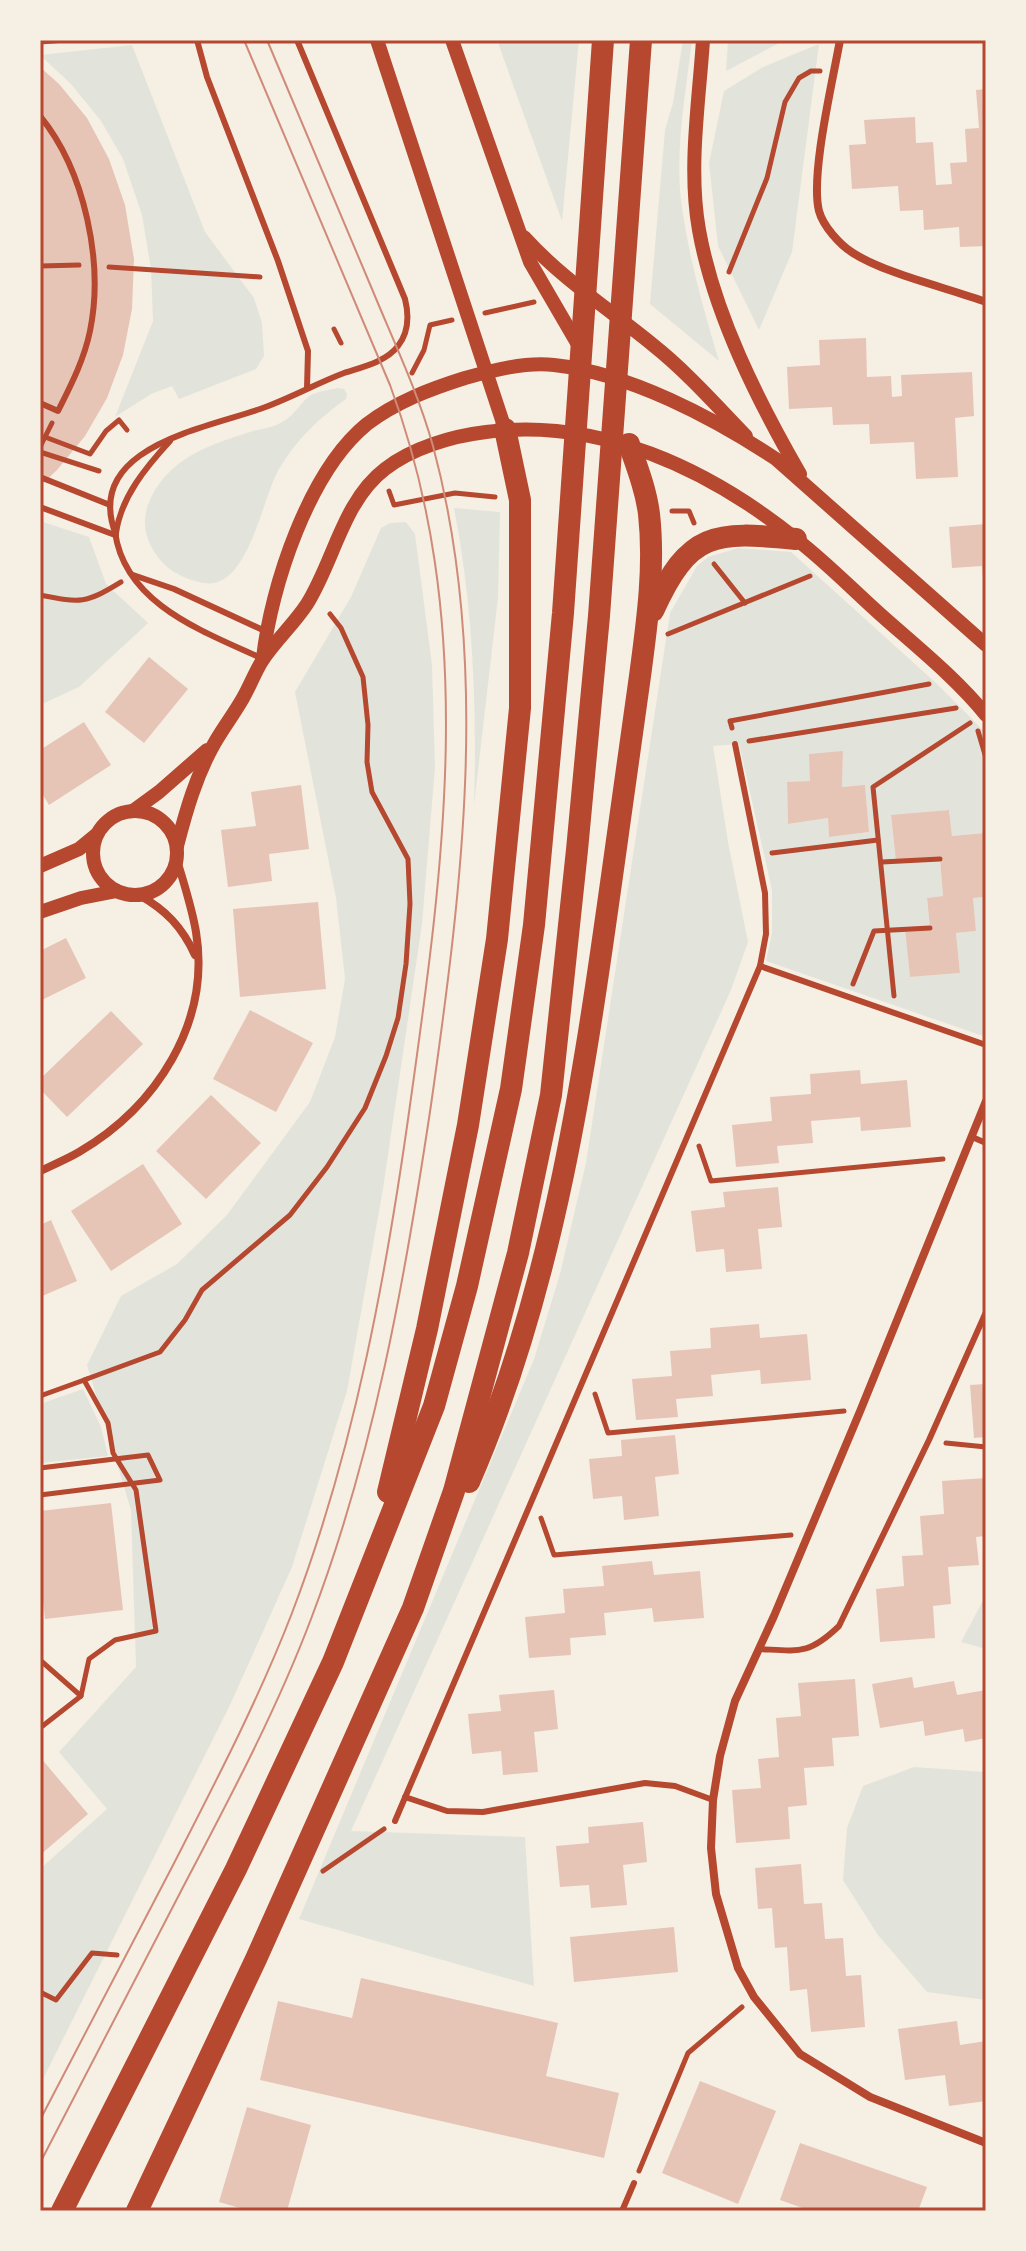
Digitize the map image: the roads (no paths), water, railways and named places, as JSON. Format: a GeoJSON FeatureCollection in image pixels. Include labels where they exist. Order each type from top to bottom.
{"type":"FeatureCollection","features":[{"type":"Feature","properties":{"kind":"highway"},"geometry":{"type":"LineString","coordinates":[[62,2211],[236,1869],[333,1662],[434,1406],[467,1286],[511,1089],[534,925],[557,677],[603,40]]}},
{"type":"Feature","properties":{"kind":"highway"},"geometry":{"type":"LineString","coordinates":[[413,1608],[454,1491],[484,1388],[518,1253],[551,1095],[593,680],[643,40]]}},
{"type":"Feature","properties":{"kind":"highway"},"geometry":{"type":"LineString","coordinates":[[358,1602],[396,1464],[427,1329],[468,1125],[497,939],[520,708],[520,500],[505,429]]}},
{"type":"Feature","properties":{"kind":"highway"},"geometry":{"type":"LineString","coordinates":[[629,444],[649,511],[656,631]]}},
{"type":"Feature","properties":{"kind":"highway"},"geometry":{"type":"LineString","coordinates":[[137,2211],[256,1959],[413,1608],[484,1446],[527,1325],[555,1213],[662,592],[678,564],[702,542],[732,535],[796,539]]}},
{"type":"Feature","properties":{"kind":"street"},"geometry":{"type":"LineString","coordinates":[[377,40],[505,429]]}},
{"type":"Feature","properties":{"kind":"street"},"geometry":{"type":"LineString","coordinates":[[452,40],[515,228],[539,282],[595,373],[629,444]]}},
{"type":"Feature","properties":{"kind":"street"},"geometry":{"type":"LineString","coordinates":[[703,40],[695,190],[699,229],[717,294],[763,405],[806,485]]}},
{"type":"Feature","properties":{"kind":"street"},"geometry":{"type":"LineString","coordinates":[[840,40],[817,198],[820,215],[833,235],[853,253],[986,302]]}},
{"type":"Feature","properties":{"kind":"street"},"geometry":{"type":"LineString","coordinates":[[515,228],[544,260],[683,371],[755,445]]}},
{"type":"Feature","properties":{"kind":"street"},"geometry":{"type":"LineString","coordinates":[[263,659],[266,632],[286,559],[332,464],[351,440],[397,404],[448,383],[526,365],[552,365],[595,373],[667,399],[755,445],[776,459],[986,645]]}},
{"type":"Feature","properties":{"kind":"street"},"geometry":{"type":"LineString","coordinates":[[139,895],[160,887],[172,874],[193,789],[213,745],[242,700],[263,659],[308,602],[347,520],[365,490],[381,471],[398,459],[450,439],[505,429],[566,430],[629,444],[712,483],[749,504],[796,539],[940,668],[980,718]]}},
{"type":"Feature","properties":{"kind":"street"},"geometry":{"type":"LineString","coordinates":[[40,866],[79,849],[112,817],[133,811],[213,745]]}},
{"type":"Feature","properties":{"kind":"street"},"geometry":{"type":"LineString","coordinates":[[40,1171],[79,1152],[120,1123],[152,1090],[175,1057],[190,1021],[196,989],[196,933],[177,853],[168,827],[161,820],[148,813],[133,811]]}},
{"type":"Feature","properties":{"kind":"street"},"geometry":{"type":"LineString","coordinates":[[96,835],[93,850],[96,871],[105,883],[117,891]]}},
{"type":"Feature","properties":{"kind":"street"},"geometry":{"type":"LineString","coordinates":[[40,912],[81,898],[117,891],[139,895],[180,926],[197,959]]}},
{"type":"Feature","properties":{"kind":"street"},"geometry":{"type":"LineString","coordinates":[[986,1101],[861,1409],[735,1701],[720,1756],[713,1800],[711,1848],[716,1894],[738,1968],[754,1997],[800,2054],[870,2097],[986,2143]]}},
{"type":"Feature","properties":{"kind":"lane"},"geometry":{"type":"LineString","coordinates":[[197,40],[207,77],[278,261],[308,351],[307,388]]}},
{"type":"Feature","properties":{"kind":"lane"},"geometry":{"type":"LineString","coordinates":[[263,659],[169,612],[147,594],[118,550],[110,505],[115,487],[128,464],[140,453],[173,438],[279,402],[391,353],[403,337],[407,317],[405,299],[297,40]]}},
{"type":"Feature","properties":{"kind":"lane"},"geometry":{"type":"LineString","coordinates":[[40,116],[82,200],[92,235],[94,294],[90,331],[79,368],[58,411],[40,403]]}},
{"type":"Feature","properties":{"kind":"lane"},"geometry":{"type":"LineString","coordinates":[[116,535],[122,510],[138,481],[173,438]]}},
{"type":"Feature","properties":{"kind":"lane"},"geometry":{"type":"LineString","coordinates":[[40,477],[110,505]]}},
{"type":"Feature","properties":{"kind":"lane"},"geometry":{"type":"LineString","coordinates":[[40,507],[116,535]]}},
{"type":"Feature","properties":{"kind":"lane"},"geometry":{"type":"LineString","coordinates":[[133,575],[174,589],[281,639]]}},
{"type":"Feature","properties":{"kind":"lane"},"geometry":{"type":"LineString","coordinates":[[395,1821],[760,966],[766,934],[765,893],[735,744]]}},
{"type":"Feature","properties":{"kind":"lane"},"geometry":{"type":"LineString","coordinates":[[760,966],[986,1045]]}},
{"type":"Feature","properties":{"kind":"lane"},"geometry":{"type":"LineString","coordinates":[[972,1137],[986,1143]]}},
{"type":"Feature","properties":{"kind":"lane"},"geometry":{"type":"LineString","coordinates":[[759,1649],[807,1650],[821,1644],[839,1626],[929,1440],[986,1312]]}},
{"type":"Feature","properties":{"kind":"lane"},"geometry":{"type":"LineString","coordinates":[[405,1797],[447,1811],[483,1812],[645,1783],[675,1786],[713,1800]]}},
{"type":"Feature","properties":{"kind":"lane"},"geometry":{"type":"LineString","coordinates":[[622,2211],[634,2183]]}},
{"type":"Feature","properties":{"kind":"tram line"},"geometry":{"type":"LineString","coordinates":[[40,2120],[235,1742],[279,1646],[314,1551],[351,1423],[379,1294],[402,1163],[434,918],[446,739],[444,650],[435,562],[417,473],[390,385],[244,40]]}},
{"type":"Feature","properties":{"kind":"tram line"},"geometry":{"type":"LineString","coordinates":[[40,2163],[250,1758],[297,1654],[333,1557],[370,1430],[398,1301],[431,1105],[453,940],[461,858],[466,692],[462,609],[451,527],[433,446],[413,386],[267,40]]}}]}
